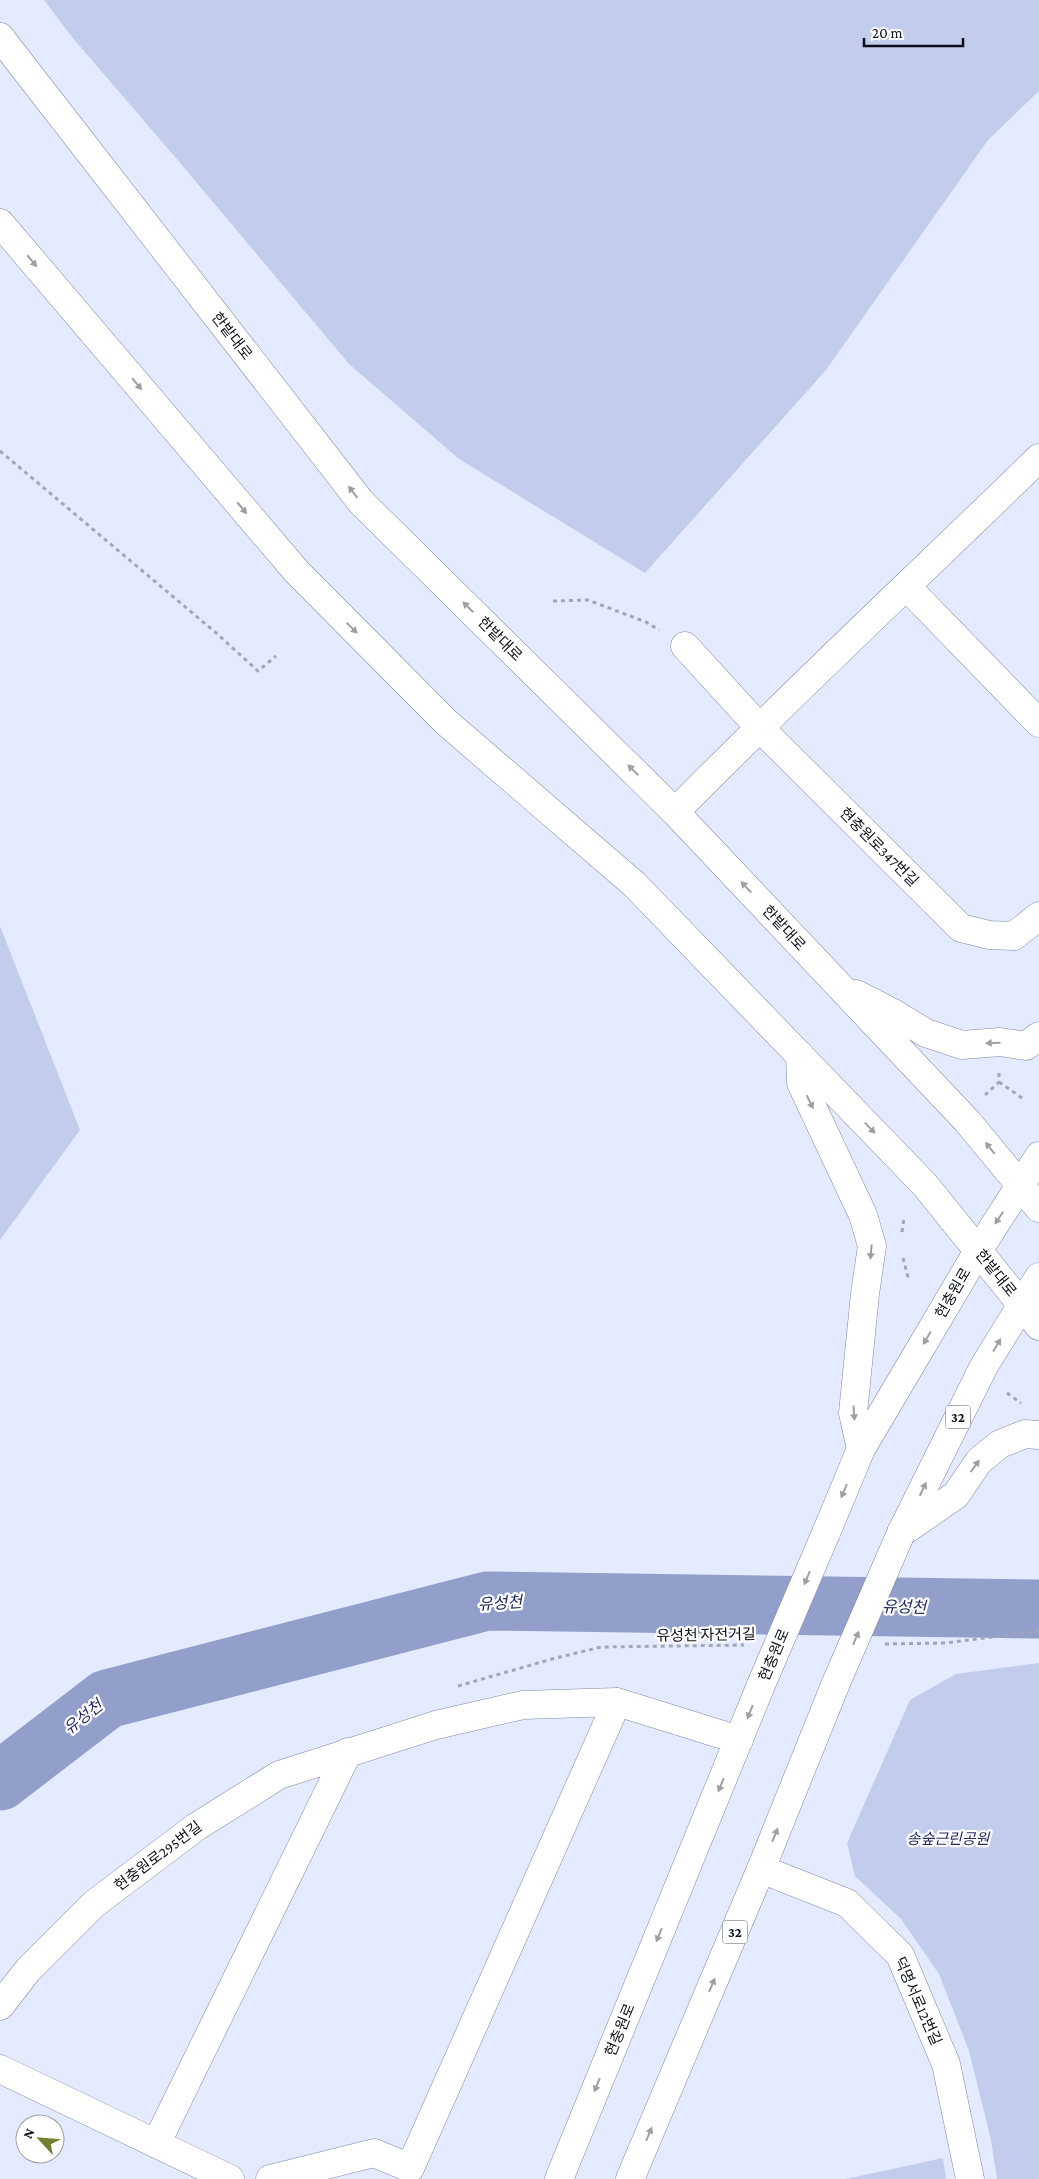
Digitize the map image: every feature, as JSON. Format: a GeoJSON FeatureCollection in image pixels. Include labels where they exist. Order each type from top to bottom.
{"type":"FeatureCollection","features":[{"type":"Feature","properties":{"kind":"main road","name":"한밭대로"},"geometry":{"type":"LineString","coordinates":[[0,37],[361,502],[675,812],[967,1121],[1039,1208]]}},
{"type":"Feature","properties":{"kind":"main road","name":"한밭대로"},"geometry":{"type":"LineString","coordinates":[[0,224],[297,572],[446,722],[634,884],[925,1185],[1039,1326]]}},
{"type":"Feature","properties":{"kind":"main road"},"geometry":{"type":"LineString","coordinates":[[675,812],[759,727],[907,587],[1039,458]]}},
{"type":"Feature","properties":{"kind":"main road"},"geometry":{"type":"LineString","coordinates":[[907,587],[1039,723]]}},
{"type":"Feature","properties":{"kind":"main road","name":"현충원로347번길"},"geometry":{"type":"LineString","coordinates":[[686,646],[759,727],[961,928],[988,936],[1014,936],[1039,916]]}},
{"type":"Feature","properties":{"kind":"main road"},"geometry":{"type":"LineString","coordinates":[[840,986],[894,1013],[926,1033],[962,1045],[1000,1042],[1026,1046],[1039,1036]]}},
{"type":"Feature","properties":{"kind":"main road"},"geometry":{"type":"LineString","coordinates":[[800,1056],[801,1083],[859,1207],[872,1246],[865,1294],[853,1413],[862,1449]]}},
{"type":"Feature","properties":{"kind":"main road","name":"현충원로"},"geometry":{"type":"LineString","coordinates":[[559,2179],[761,1685],[862,1449],[978,1250],[1039,1156]]}},
{"type":"Feature","properties":{"kind":"main road","name":"32"},"geometry":{"type":"LineString","coordinates":[[630,2179],[762,1869],[836,1683],[901,1533],[984,1366],[1039,1278]]}},
{"type":"Feature","properties":{"kind":"main road"},"geometry":{"type":"LineString","coordinates":[[901,1533],[956,1495],[978,1461],[1000,1444],[1025,1434],[1039,1434]]}},
{"type":"Feature","properties":{"kind":"main road"},"geometry":{"type":"LineString","coordinates":[[270,2179],[374,2153],[419,2174],[617,1702]]}},
{"type":"Feature","properties":{"kind":"main road","name":"현충원로295번길"},"geometry":{"type":"LineString","coordinates":[[0,2006],[28,1970],[94,1904],[196,1827],[279,1775],[436,1725],[523,1705],[617,1702],[739,1740]]}},
{"type":"Feature","properties":{"kind":"main road"},"geometry":{"type":"LineString","coordinates":[[156,2144],[348,1752]]}},
{"type":"Feature","properties":{"kind":"main road","name":"덕명서로12번길"},"geometry":{"type":"LineString","coordinates":[[762,1869],[847,1903],[900,1955],[946,2064],[970,2179]]}},
{"type":"Feature","properties":{"kind":"main road"},"geometry":{"type":"LineString","coordinates":[[0,2070],[230,2179]]}},
{"type":"Feature","properties":{"kind":"path"},"geometry":{"type":"LineString","coordinates":[[0,451],[258,671],[276,656]]}},
{"type":"Feature","properties":{"kind":"path"},"geometry":{"type":"LineString","coordinates":[[553,601],[588,600],[646,622],[686,646]]}},
{"type":"Feature","properties":{"kind":"path"},"geometry":{"type":"LineString","coordinates":[[982,1097],[999,1082],[1025,1100]]}},
{"type":"Feature","properties":{"kind":"path"},"geometry":{"type":"LineString","coordinates":[[902,1256],[909,1281]]}},
{"type":"Feature","properties":{"kind":"path"},"geometry":{"type":"LineString","coordinates":[[1007,1393],[1026,1406]]}},
{"type":"Feature","properties":{"kind":"path"},"geometry":{"type":"LineString","coordinates":[[877,1644],[946,1643],[1039,1631]]}},
{"type":"Feature","properties":{"kind":"path","name":"유성천 자전거길"},"geometry":{"type":"LineString","coordinates":[[436,1725],[444,1690],[552,1659],[601,1647],[749,1645]]}},
{"type":"Feature","properties":{"kind":"green space"},"geometry":{"type":"Polygon","coordinates":[[[44,0],[1039,0],[1039,91],[988,140],[826,370],[645,573],[459,459],[349,364],[72,37],[44,0]]]}},
{"type":"Feature","properties":{"kind":"green space"},"geometry":{"type":"Polygon","coordinates":[[[0,926],[80,1130],[0,1240],[0,926]]]}},
{"type":"Feature","properties":{"kind":"green space","name":"송숲근린공원"},"geometry":{"type":"Polygon","coordinates":[[[1039,1663],[1039,2179],[997,2179],[991,2140],[969,2051],[939,1974],[901,1919],[855,1876],[847,1843],[910,1700],[956,1674],[1039,1663]]]}},
{"type":"Feature","properties":{"kind":"green space"},"geometry":{"type":"Polygon","coordinates":[[[943,2158],[946,2179],[846,2179],[943,2158]]]}},
{"type":"Feature","properties":{"kind":"waterway","name":"유성천"},"geometry":{"type":"LineString","coordinates":[[0,1781],[107,1699],[487,1601],[1039,1609]]}}]}
